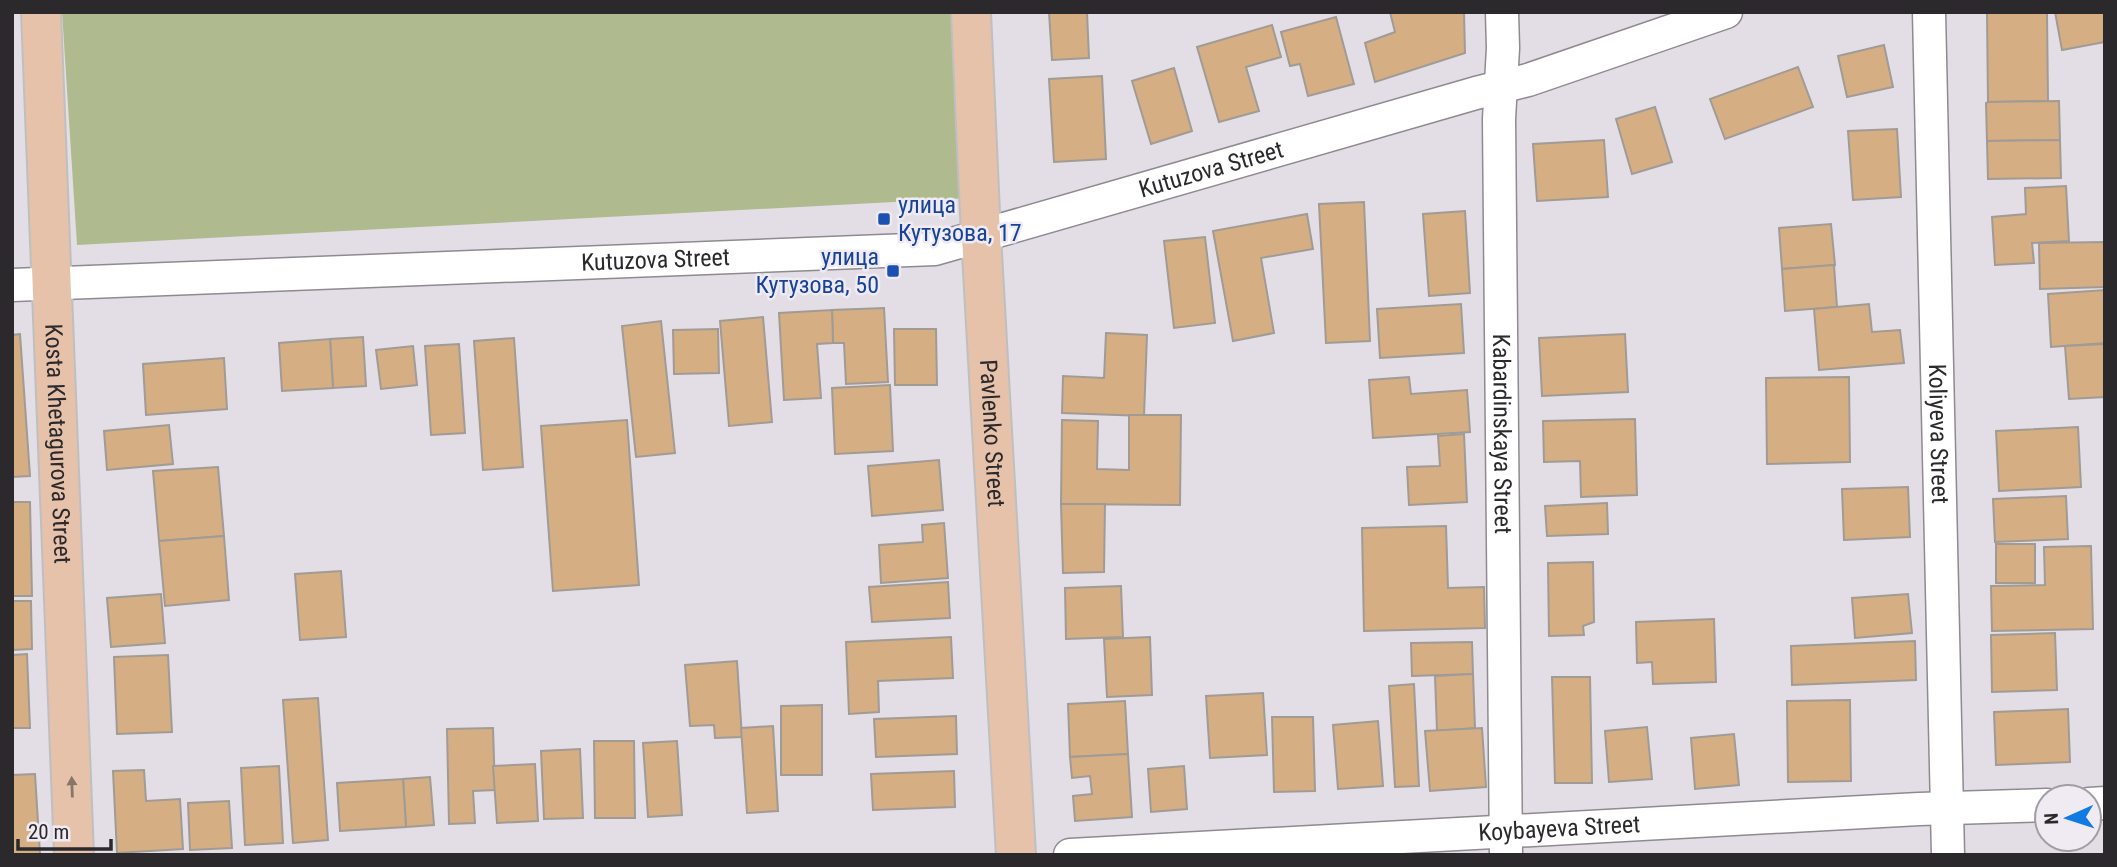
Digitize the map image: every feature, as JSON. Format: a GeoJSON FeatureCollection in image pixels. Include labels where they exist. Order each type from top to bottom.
{"type":"FeatureCollection","features":[{"type":"Feature","properties":{"kind":"main road","name":"Pavlenko Street"},"geometry":{"type":"LineString","coordinates":[[971,12],[1016,855]]}},
{"type":"Feature","properties":{"kind":"main road","name":"Kosta Khetagurova Street"},"geometry":{"type":"LineString","coordinates":[[42,19],[74,855]]}},
{"type":"Feature","properties":{"kind":"street","name":"Kabardinskaya Street"},"geometry":{"type":"LineString","coordinates":[[1502,12],[1500,88],[1506,843]]}},
{"type":"Feature","properties":{"kind":"street","name":"Kutuzova Street"},"geometry":{"type":"LineString","coordinates":[[12,285],[935,249],[1500,88],[1726,12]]}},
{"type":"Feature","properties":{"kind":"street","name":"Koliyeva Street"},"geometry":{"type":"LineString","coordinates":[[1929,12],[1948,855]]}},
{"type":"Feature","properties":{"kind":"street","name":"Koybayeva Street"},"geometry":{"type":"LineString","coordinates":[[1070,855],[1506,843],[1948,808],[2033,805]]}},
{"type":"Feature","properties":{"kind":"green space"},"geometry":{"type":"Polygon","coordinates":[[[62,12],[959,12],[969,198],[77,245],[62,12]]]}},
{"type":"Feature","properties":{"kind":"building"},"geometry":{"type":"Polygon","coordinates":[[[1049,12],[1087,12],[1089,58],[1052,60],[1049,12]]]}},
{"type":"Feature","properties":{"kind":"building"},"geometry":{"type":"Polygon","coordinates":[[[1390,12],[1464,12],[1465,53],[1375,82],[1365,43],[1395,32],[1390,12]]]}},
{"type":"Feature","properties":{"kind":"building"},"geometry":{"type":"Polygon","coordinates":[[[2055,12],[2105,12],[2105,42],[2062,50],[2055,12]]]}},
{"type":"Feature","properties":{"kind":"building"},"geometry":{"type":"Polygon","coordinates":[[[1987,13],[2047,13],[2048,101],[1988,102],[1987,13]]]}},
{"type":"Feature","properties":{"kind":"building"},"geometry":{"type":"Polygon","coordinates":[[[1336,17],[1354,84],[1308,96],[1300,64],[1290,66],[1281,32],[1336,17]]]}},
{"type":"Feature","properties":{"kind":"building"},"geometry":{"type":"Polygon","coordinates":[[[1272,25],[1281,57],[1246,67],[1259,111],[1219,122],[1197,47],[1272,25]]]}},
{"type":"Feature","properties":{"kind":"building"},"geometry":{"type":"Polygon","coordinates":[[[1884,45],[1893,87],[1847,97],[1838,56],[1884,45]]]}},
{"type":"Feature","properties":{"kind":"building"},"geometry":{"type":"Polygon","coordinates":[[[1798,67],[1813,107],[1725,139],[1710,99],[1798,67]]]}},
{"type":"Feature","properties":{"kind":"building"},"geometry":{"type":"Polygon","coordinates":[[[1174,68],[1192,131],[1151,144],[1132,81],[1174,68]]]}},
{"type":"Feature","properties":{"kind":"building"},"geometry":{"type":"Polygon","coordinates":[[[1102,76],[1106,159],[1054,162],[1049,79],[1102,76]]]}},
{"type":"Feature","properties":{"kind":"building"},"geometry":{"type":"Polygon","coordinates":[[[2059,101],[2060,140],[1987,141],[1986,103],[2059,101]]]}},
{"type":"Feature","properties":{"kind":"building"},"geometry":{"type":"Polygon","coordinates":[[[1655,107],[1672,162],[1632,174],[1616,119],[1655,107]]]}},
{"type":"Feature","properties":{"kind":"building"},"geometry":{"type":"Polygon","coordinates":[[[1897,129],[1901,197],[1853,200],[1848,131],[1897,129]]]}},
{"type":"Feature","properties":{"kind":"building"},"geometry":{"type":"Polygon","coordinates":[[[1604,140],[1608,197],[1537,201],[1533,144],[1604,140]]]}},
{"type":"Feature","properties":{"kind":"building"},"geometry":{"type":"Polygon","coordinates":[[[2060,140],[2061,178],[1988,179],[1987,141],[2060,140]]]}},
{"type":"Feature","properties":{"kind":"building"},"geometry":{"type":"Polygon","coordinates":[[[2066,186],[2069,241],[2032,243],[2034,263],[1995,265],[1992,217],[2026,214],[2025,188],[2066,186]]]}},
{"type":"Feature","properties":{"kind":"building"},"geometry":{"type":"Polygon","coordinates":[[[1364,202],[1370,341],[1326,343],[1319,204],[1364,202]]]}},
{"type":"Feature","properties":{"kind":"building"},"geometry":{"type":"Polygon","coordinates":[[[1465,211],[1470,293],[1429,296],[1423,214],[1465,211]]]}},
{"type":"Feature","properties":{"kind":"building"},"geometry":{"type":"Polygon","coordinates":[[[1307,214],[1313,249],[1261,258],[1274,333],[1233,341],[1213,231],[1307,214]]]}},
{"type":"Feature","properties":{"kind":"building"},"geometry":{"type":"Polygon","coordinates":[[[1831,224],[1835,265],[1782,269],[1779,228],[1831,224]]]}},
{"type":"Feature","properties":{"kind":"building"},"geometry":{"type":"Polygon","coordinates":[[[1205,237],[1215,323],[1174,328],[1164,241],[1205,237]]]}},
{"type":"Feature","properties":{"kind":"building"},"geometry":{"type":"Polygon","coordinates":[[[2105,242],[2105,287],[2040,289],[2039,243],[2105,242]]]}},
{"type":"Feature","properties":{"kind":"building"},"geometry":{"type":"Polygon","coordinates":[[[1834,265],[1837,307],[1785,311],[1782,269],[1834,265]]]}},
{"type":"Feature","properties":{"kind":"building"},"geometry":{"type":"Polygon","coordinates":[[[2105,290],[2105,343],[2051,347],[2048,294],[2105,290]]]}},
{"type":"Feature","properties":{"kind":"building"},"geometry":{"type":"Polygon","coordinates":[[[1461,304],[1464,353],[1380,358],[1377,309],[1461,304]]]}},
{"type":"Feature","properties":{"kind":"building"},"geometry":{"type":"Polygon","coordinates":[[[1869,304],[1872,332],[1900,330],[1904,363],[1819,370],[1814,309],[1869,304]]]}},
{"type":"Feature","properties":{"kind":"building"},"geometry":{"type":"Polygon","coordinates":[[[884,308],[888,382],[846,384],[844,343],[833,343],[832,310],[884,308]]]}},
{"type":"Feature","properties":{"kind":"building"},"geometry":{"type":"Polygon","coordinates":[[[832,310],[833,343],[817,344],[821,398],[784,400],[779,313],[832,310]]]}},
{"type":"Feature","properties":{"kind":"building"},"geometry":{"type":"Polygon","coordinates":[[[763,317],[772,422],[729,426],[720,321],[763,317]]]}},
{"type":"Feature","properties":{"kind":"building"},"geometry":{"type":"Polygon","coordinates":[[[661,321],[675,453],[636,457],[622,326],[661,321]]]}},
{"type":"Feature","properties":{"kind":"building"},"geometry":{"type":"Polygon","coordinates":[[[718,329],[719,373],[674,374],[673,330],[718,329]]]}},
{"type":"Feature","properties":{"kind":"building"},"geometry":{"type":"Polygon","coordinates":[[[894,329],[936,329],[937,385],[895,385],[894,329]]]}},
{"type":"Feature","properties":{"kind":"building"},"geometry":{"type":"Polygon","coordinates":[[[1106,333],[1147,335],[1144,416],[1062,413],[1063,376],[1104,378],[1106,333]]]}},
{"type":"Feature","properties":{"kind":"building"},"geometry":{"type":"Polygon","coordinates":[[[20,334],[30,476],[12,477],[12,335],[20,334]]]}},
{"type":"Feature","properties":{"kind":"building"},"geometry":{"type":"Polygon","coordinates":[[[1625,334],[1628,392],[1542,396],[1539,338],[1625,334]]]}},
{"type":"Feature","properties":{"kind":"building"},"geometry":{"type":"Polygon","coordinates":[[[363,337],[366,386],[333,388],[330,339],[363,337]]]}},
{"type":"Feature","properties":{"kind":"building"},"geometry":{"type":"Polygon","coordinates":[[[514,338],[523,467],[483,470],[474,341],[514,338]]]}},
{"type":"Feature","properties":{"kind":"building"},"geometry":{"type":"Polygon","coordinates":[[[330,339],[333,388],[282,391],[279,343],[330,339]]]}},
{"type":"Feature","properties":{"kind":"building"},"geometry":{"type":"Polygon","coordinates":[[[459,344],[465,433],[431,435],[425,346],[459,344]]]}},
{"type":"Feature","properties":{"kind":"building"},"geometry":{"type":"Polygon","coordinates":[[[2105,344],[2105,397],[2069,399],[2065,346],[2105,344]]]}},
{"type":"Feature","properties":{"kind":"building"},"geometry":{"type":"Polygon","coordinates":[[[413,346],[417,385],[381,389],[376,350],[413,346]]]}},
{"type":"Feature","properties":{"kind":"building"},"geometry":{"type":"Polygon","coordinates":[[[224,358],[227,409],[146,415],[143,364],[224,358]]]}},
{"type":"Feature","properties":{"kind":"building"},"geometry":{"type":"Polygon","coordinates":[[[1409,377],[1411,394],[1467,390],[1470,432],[1373,438],[1369,380],[1409,377]]]}},
{"type":"Feature","properties":{"kind":"building"},"geometry":{"type":"Polygon","coordinates":[[[1849,377],[1850,462],[1767,464],[1766,378],[1849,377]]]}},
{"type":"Feature","properties":{"kind":"building"},"geometry":{"type":"Polygon","coordinates":[[[890,385],[893,451],[835,454],[832,388],[890,385]]]}},
{"type":"Feature","properties":{"kind":"building"},"geometry":{"type":"Polygon","coordinates":[[[1129,415],[1181,415],[1180,505],[1061,504],[1062,420],[1098,421],[1097,469],[1129,470],[1129,415]]]}},
{"type":"Feature","properties":{"kind":"building"},"geometry":{"type":"Polygon","coordinates":[[[1635,419],[1637,495],[1581,497],[1580,461],[1544,462],[1543,421],[1635,419]]]}},
{"type":"Feature","properties":{"kind":"building"},"geometry":{"type":"Polygon","coordinates":[[[627,420],[639,585],[553,591],[541,426],[627,420]]]}},
{"type":"Feature","properties":{"kind":"building"},"geometry":{"type":"Polygon","coordinates":[[[169,425],[173,464],[107,470],[104,431],[169,425]]]}},
{"type":"Feature","properties":{"kind":"building"},"geometry":{"type":"Polygon","coordinates":[[[2078,427],[2081,487],[1999,491],[1996,431],[2078,427]]]}},
{"type":"Feature","properties":{"kind":"building"},"geometry":{"type":"Polygon","coordinates":[[[1464,434],[1467,502],[1409,505],[1407,467],[1440,466],[1438,436],[1464,434]]]}},
{"type":"Feature","properties":{"kind":"building"},"geometry":{"type":"Polygon","coordinates":[[[939,460],[943,510],[872,516],[868,466],[939,460]]]}},
{"type":"Feature","properties":{"kind":"building"},"geometry":{"type":"Polygon","coordinates":[[[218,467],[224,536],[159,541],[153,471],[218,467]]]}},
{"type":"Feature","properties":{"kind":"building"},"geometry":{"type":"Polygon","coordinates":[[[1908,487],[1910,537],[1844,540],[1842,489],[1908,487]]]}},
{"type":"Feature","properties":{"kind":"building"},"geometry":{"type":"Polygon","coordinates":[[[2066,496],[2068,539],[1995,542],[1993,499],[2066,496]]]}},
{"type":"Feature","properties":{"kind":"building"},"geometry":{"type":"Polygon","coordinates":[[[12,502],[30,502],[32,596],[12,596],[12,502]]]}},
{"type":"Feature","properties":{"kind":"building"},"geometry":{"type":"Polygon","coordinates":[[[1607,503],[1608,534],[1547,536],[1545,506],[1607,503]]]}},
{"type":"Feature","properties":{"kind":"building"},"geometry":{"type":"Polygon","coordinates":[[[1061,504],[1105,504],[1104,572],[1063,573],[1061,504]]]}},
{"type":"Feature","properties":{"kind":"building"},"geometry":{"type":"Polygon","coordinates":[[[944,523],[948,578],[881,583],[879,545],[923,542],[922,525],[944,523]]]}},
{"type":"Feature","properties":{"kind":"building"},"geometry":{"type":"Polygon","coordinates":[[[1446,526],[1448,588],[1484,587],[1485,628],[1364,631],[1362,528],[1446,526]]]}},
{"type":"Feature","properties":{"kind":"building"},"geometry":{"type":"Polygon","coordinates":[[[224,536],[229,600],[165,606],[159,541],[224,536]]]}},
{"type":"Feature","properties":{"kind":"building"},"geometry":{"type":"Polygon","coordinates":[[[1996,544],[2035,544],[2035,583],[1996,583],[1996,544]]]}},
{"type":"Feature","properties":{"kind":"building"},"geometry":{"type":"Polygon","coordinates":[[[2091,546],[2093,629],[1992,631],[1991,586],[2045,585],[2044,547],[2091,546]]]}},
{"type":"Feature","properties":{"kind":"building"},"geometry":{"type":"Polygon","coordinates":[[[1593,562],[1594,622],[1583,626],[1584,635],[1549,636],[1548,563],[1593,562]]]}},
{"type":"Feature","properties":{"kind":"building"},"geometry":{"type":"Polygon","coordinates":[[[341,571],[346,637],[300,640],[295,574],[341,571]]]}},
{"type":"Feature","properties":{"kind":"building"},"geometry":{"type":"Polygon","coordinates":[[[948,582],[950,618],[872,622],[869,587],[948,582]]]}},
{"type":"Feature","properties":{"kind":"building"},"geometry":{"type":"Polygon","coordinates":[[[1121,586],[1123,637],[1066,639],[1065,588],[1121,586]]]}},
{"type":"Feature","properties":{"kind":"building"},"geometry":{"type":"Polygon","coordinates":[[[161,594],[165,643],[111,647],[107,598],[161,594]]]}},
{"type":"Feature","properties":{"kind":"building"},"geometry":{"type":"Polygon","coordinates":[[[1908,594],[1912,633],[1855,638],[1852,598],[1908,594]]]}},
{"type":"Feature","properties":{"kind":"building"},"geometry":{"type":"Polygon","coordinates":[[[12,601],[31,601],[32,649],[12,650],[12,601]]]}},
{"type":"Feature","properties":{"kind":"building"},"geometry":{"type":"Polygon","coordinates":[[[1714,619],[1716,682],[1653,684],[1652,662],[1637,663],[1636,622],[1714,619]]]}},
{"type":"Feature","properties":{"kind":"building"},"geometry":{"type":"Polygon","coordinates":[[[2055,633],[2057,690],[1992,692],[1991,635],[2055,633]]]}},
{"type":"Feature","properties":{"kind":"building"},"geometry":{"type":"Polygon","coordinates":[[[951,637],[953,678],[878,681],[879,712],[849,714],[846,642],[951,637]]]}},
{"type":"Feature","properties":{"kind":"building"},"geometry":{"type":"Polygon","coordinates":[[[1150,637],[1152,695],[1107,697],[1104,639],[1150,637]]]}},
{"type":"Feature","properties":{"kind":"building"},"geometry":{"type":"Polygon","coordinates":[[[1915,641],[1916,680],[1792,685],[1791,646],[1915,641]]]}},
{"type":"Feature","properties":{"kind":"building"},"geometry":{"type":"Polygon","coordinates":[[[1472,642],[1473,674],[1412,676],[1411,643],[1472,642]]]}},
{"type":"Feature","properties":{"kind":"building"},"geometry":{"type":"Polygon","coordinates":[[[27,654],[30,728],[12,728],[12,655],[27,654]]]}},
{"type":"Feature","properties":{"kind":"building"},"geometry":{"type":"Polygon","coordinates":[[[168,655],[172,732],[117,734],[114,657],[168,655]]]}},
{"type":"Feature","properties":{"kind":"building"},"geometry":{"type":"Polygon","coordinates":[[[737,661],[742,737],[715,738],[714,725],[690,726],[685,665],[737,661]]]}},
{"type":"Feature","properties":{"kind":"building"},"geometry":{"type":"Polygon","coordinates":[[[1473,674],[1475,728],[1437,731],[1435,676],[1473,674]]]}},
{"type":"Feature","properties":{"kind":"building"},"geometry":{"type":"Polygon","coordinates":[[[1552,677],[1590,677],[1592,783],[1555,783],[1552,677]]]}},
{"type":"Feature","properties":{"kind":"building"},"geometry":{"type":"Polygon","coordinates":[[[1414,684],[1419,786],[1395,787],[1389,686],[1414,684]]]}},
{"type":"Feature","properties":{"kind":"building"},"geometry":{"type":"Polygon","coordinates":[[[1263,693],[1267,755],[1210,758],[1206,696],[1263,693]]]}},
{"type":"Feature","properties":{"kind":"building"},"geometry":{"type":"Polygon","coordinates":[[[318,698],[328,840],[293,843],[283,700],[318,698]]]}},
{"type":"Feature","properties":{"kind":"building"},"geometry":{"type":"Polygon","coordinates":[[[1850,700],[1851,781],[1788,782],[1787,701],[1850,700]]]}},
{"type":"Feature","properties":{"kind":"building"},"geometry":{"type":"Polygon","coordinates":[[[1125,701],[1128,754],[1070,757],[1068,704],[1125,701]]]}},
{"type":"Feature","properties":{"kind":"building"},"geometry":{"type":"Polygon","coordinates":[[[822,705],[822,775],[781,775],[781,706],[822,705]]]}},
{"type":"Feature","properties":{"kind":"building"},"geometry":{"type":"Polygon","coordinates":[[[2068,709],[2070,762],[1996,765],[1994,712],[2068,709]]]}},
{"type":"Feature","properties":{"kind":"building"},"geometry":{"type":"Polygon","coordinates":[[[956,716],[957,754],[876,757],[874,719],[956,716]]]}},
{"type":"Feature","properties":{"kind":"building"},"geometry":{"type":"Polygon","coordinates":[[[1272,717],[1313,717],[1315,791],[1274,792],[1272,717]]]}},
{"type":"Feature","properties":{"kind":"building"},"geometry":{"type":"Polygon","coordinates":[[[1378,721],[1383,786],[1338,789],[1333,725],[1378,721]]]}},
{"type":"Feature","properties":{"kind":"building"},"geometry":{"type":"Polygon","coordinates":[[[773,726],[778,811],[747,813],[741,728],[773,726]]]}},
{"type":"Feature","properties":{"kind":"building"},"geometry":{"type":"Polygon","coordinates":[[[1647,727],[1652,779],[1609,782],[1605,731],[1647,727]]]}},
{"type":"Feature","properties":{"kind":"building"},"geometry":{"type":"Polygon","coordinates":[[[493,728],[495,790],[473,791],[475,823],[449,824],[447,729],[493,728]]]}},
{"type":"Feature","properties":{"kind":"building"},"geometry":{"type":"Polygon","coordinates":[[[1482,728],[1486,787],[1430,791],[1425,731],[1482,728]]]}},
{"type":"Feature","properties":{"kind":"building"},"geometry":{"type":"Polygon","coordinates":[[[1734,734],[1739,785],[1695,789],[1691,738],[1734,734]]]}},
{"type":"Feature","properties":{"kind":"building"},"geometry":{"type":"Polygon","coordinates":[[[594,741],[634,741],[635,818],[595,818],[594,741]]]}},
{"type":"Feature","properties":{"kind":"building"},"geometry":{"type":"Polygon","coordinates":[[[677,741],[682,815],[648,817],[643,743],[677,741]]]}},
{"type":"Feature","properties":{"kind":"building"},"geometry":{"type":"Polygon","coordinates":[[[580,749],[583,818],[544,819],[541,751],[580,749]]]}},
{"type":"Feature","properties":{"kind":"building"},"geometry":{"type":"Polygon","coordinates":[[[1128,754],[1132,817],[1075,821],[1073,796],[1092,794],[1090,776],[1072,778],[1070,757],[1128,754]]]}},
{"type":"Feature","properties":{"kind":"building"},"geometry":{"type":"Polygon","coordinates":[[[535,764],[538,821],[497,823],[493,766],[535,764]]]}},
{"type":"Feature","properties":{"kind":"building"},"geometry":{"type":"Polygon","coordinates":[[[279,766],[283,843],[245,845],[241,768],[279,766]]]}},
{"type":"Feature","properties":{"kind":"building"},"geometry":{"type":"Polygon","coordinates":[[[1184,766],[1187,809],[1151,812],[1148,769],[1184,766]]]}},
{"type":"Feature","properties":{"kind":"building"},"geometry":{"type":"Polygon","coordinates":[[[144,770],[146,801],[180,799],[183,849],[117,853],[113,771],[144,770]]]}},
{"type":"Feature","properties":{"kind":"building"},"geometry":{"type":"Polygon","coordinates":[[[954,771],[955,807],[873,810],[871,774],[954,771]]]}},
{"type":"Feature","properties":{"kind":"building"},"geometry":{"type":"Polygon","coordinates":[[[35,774],[40,854],[12,855],[12,775],[35,774]]]}},
{"type":"Feature","properties":{"kind":"building"},"geometry":{"type":"Polygon","coordinates":[[[430,777],[434,825],[406,827],[403,779],[430,777]]]}},
{"type":"Feature","properties":{"kind":"building"},"geometry":{"type":"Polygon","coordinates":[[[403,779],[406,827],[340,831],[337,783],[403,779]]]}},
{"type":"Feature","properties":{"kind":"building"},"geometry":{"type":"Polygon","coordinates":[[[229,801],[232,848],[190,850],[188,803],[229,801]]]}},
{"type":"Feature","properties":{"kind":"place","name":"улица Кутузова, 17"},"geometry":{"type":"Point","coordinates":[884,219]}},
{"type":"Feature","properties":{"kind":"place","name":"улица Кутузова, 50"},"geometry":{"type":"Point","coordinates":[893,271]}}]}
